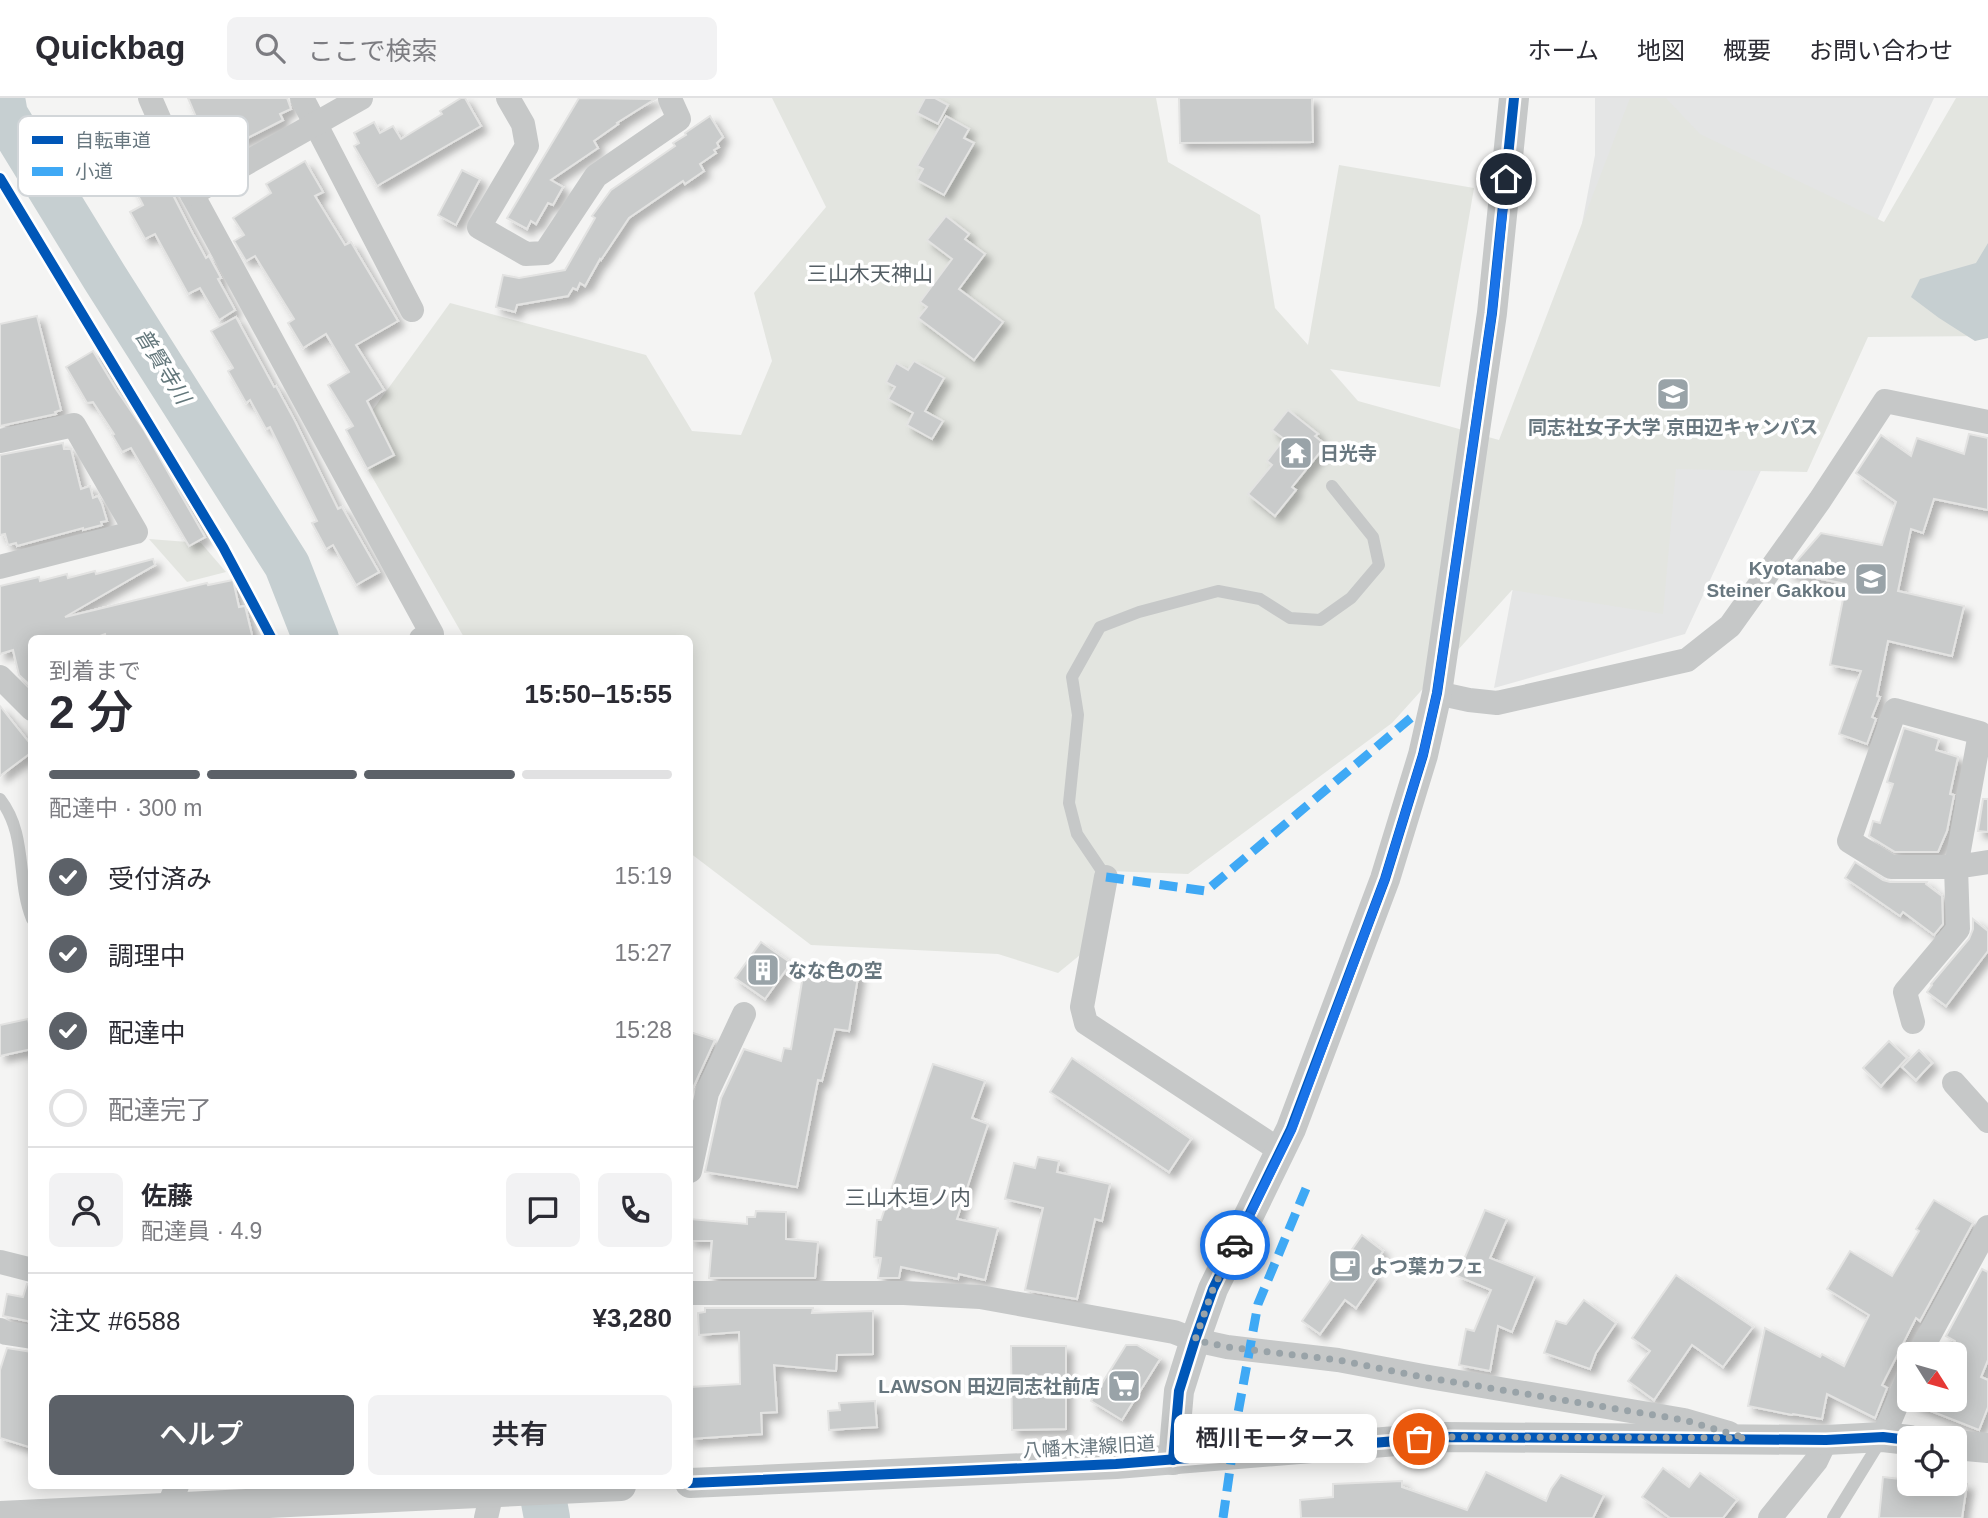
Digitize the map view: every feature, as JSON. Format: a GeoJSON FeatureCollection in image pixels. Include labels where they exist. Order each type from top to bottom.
{"type":"FeatureCollection","features":[{"type":"Feature","properties":{"kind":"street"},"geometry":{"type":"LineString","coordinates":[[150,98],[158,116]]}},
{"type":"Feature","properties":{"kind":"street"},"geometry":{"type":"LineString","coordinates":[[302,98],[412,310]]}},
{"type":"Feature","properties":{"kind":"street"},"geometry":{"type":"LineString","coordinates":[[248,162],[361,98]]}},
{"type":"Feature","properties":{"kind":"street"},"geometry":{"type":"LineString","coordinates":[[508,98],[523,124],[527,146],[479,227],[526,254],[545,253],[596,176],[679,119],[670,99]]}},
{"type":"Feature","properties":{"kind":"street"},"geometry":{"type":"LineString","coordinates":[[1173,1460],[1179,1391],[1213,1289],[1292,1129],[1385,879],[1423,755],[1437,693],[1492,313],[1514,98]]}},
{"type":"Feature","properties":{"kind":"street"},"geometry":{"type":"LineString","coordinates":[[193,196],[432,634],[430,635]]}},
{"type":"Feature","properties":{"kind":"street"},"geometry":{"type":"LineString","coordinates":[[1437,693],[1497,703],[1687,660],[1730,626],[1820,500],[1885,401],[1988,422]]}},
{"type":"Feature","properties":{"kind":"street"},"geometry":{"type":"LineString","coordinates":[[0,441],[74,425],[136,532],[0,567]]}},
{"type":"Feature","properties":{"kind":"street"},"geometry":{"type":"LineString","coordinates":[[0,677],[28,706]]}},
{"type":"Feature","properties":{"kind":"street"},"geometry":{"type":"LineString","coordinates":[[1913,1022],[1905,992],[1958,929],[1956,867],[1980,733],[1895,710],[1849,841],[1891,867],[1956,867],[1988,862]]}},
{"type":"Feature","properties":{"kind":"street"},"geometry":{"type":"LineString","coordinates":[[1106,877],[1082,1007],[1086,1023],[1281,1151]]}},
{"type":"Feature","properties":{"kind":"street"},"geometry":{"type":"LineString","coordinates":[[693,1157],[707,1093],[744,1014]]}},
{"type":"Feature","properties":{"kind":"street"},"geometry":{"type":"LineString","coordinates":[[1954,1083],[1988,1121]]}},
{"type":"Feature","properties":{"kind":"street"},"geometry":{"type":"LineString","coordinates":[[1926,1342],[1988,1227]]}},
{"type":"Feature","properties":{"kind":"street"},"geometry":{"type":"LineString","coordinates":[[0,1262],[28,1269]]}},
{"type":"Feature","properties":{"kind":"street"},"geometry":{"type":"LineString","coordinates":[[693,1293],[904,1293],[980,1297],[1174,1332],[1227,1347],[1338,1360],[1423,1377],[1684,1420],[1746,1438]]}},
{"type":"Feature","properties":{"kind":"street"},"geometry":{"type":"LineString","coordinates":[[0,1330],[28,1336]]}},
{"type":"Feature","properties":{"kind":"street"},"geometry":{"type":"LineString","coordinates":[[1896,1438],[1901,1412]]}},
{"type":"Feature","properties":{"kind":"street","name":"八幡木津線旧道"},"geometry":{"type":"LineString","coordinates":[[693,1483],[1173,1460],[1446,1437],[1826,1440],[1896,1438]]}},
{"type":"Feature","properties":{"kind":"street"},"geometry":{"type":"LineString","coordinates":[[1770,1518],[1816,1461],[1826,1440]]}},
{"type":"Feature","properties":{"kind":"street"},"geometry":{"type":"LineString","coordinates":[[1967,1445],[1988,1448]]}},
{"type":"Feature","properties":{"kind":"street"},"geometry":{"type":"LineString","coordinates":[[0,1516],[169,1504],[494,1497],[570,1489]]}},
{"type":"Feature","properties":{"kind":"lane"},"geometry":{"type":"LineString","coordinates":[[1106,877],[1077,834],[1069,803],[1078,715],[1072,677],[1100,627],[1139,611],[1218,591],[1260,599],[1290,618],[1321,620],[1351,598],[1379,565],[1373,537],[1332,486]]}},
{"type":"Feature","properties":{"kind":"lane"},"geometry":{"type":"LineString","coordinates":[[0,799],[19,841],[28,902]]}},
{"type":"Feature","properties":{"kind":"lane"},"geometry":{"type":"LineString","coordinates":[[1833,1518],[1896,1438]]}},
{"type":"Feature","properties":{"kind":"shaded area"},"geometry":{"type":"Polygon","coordinates":[[[772,98],[1156,98],[1168,162],[1260,215],[1275,308],[1308,345],[1339,165],[1474,188],[1440,387],[1330,369],[1358,401],[1499,440],[1630,98],[1666,98],[1700,134],[1884,222],[1956,98],[1988,98],[1988,336],[1868,337],[1807,472],[1676,469],[1663,614],[1512,590],[1392,723],[1188,874],[1109,871],[1080,955],[1058,973],[998,954],[811,945],[693,855],[693,635],[463,635],[351,440],[450,303],[646,355],[692,431],[741,435],[772,361],[754,293],[826,207],[772,98]]]}},
{"type":"Feature","properties":{"kind":"shaded area","name":"同志社女子大学 京田辺キャンパス"},"geometry":{"type":"Polygon","coordinates":[[[1595,98],[1934,98],[1685,634],[1494,688],[1595,155],[1595,98]]]}},
{"type":"Feature","properties":{"kind":"shaded area"},"geometry":{"type":"Polygon","coordinates":[[[1988,243],[1988,338],[1975,341],[1911,297],[1920,279],[1976,263],[1988,243]]]}},
{"type":"Feature","properties":{"kind":"shaded area"},"geometry":{"type":"Polygon","coordinates":[[[149,539],[201,543],[226,572],[187,582],[149,539]]]}},
{"type":"Feature","properties":{"kind":"building"},"geometry":{"type":"Polygon","coordinates":[[[188,98],[287,98],[291,109],[280,114],[283,120],[248,138],[248,116],[196,116],[188,98]]]}},
{"type":"Feature","properties":{"kind":"building"},"geometry":{"type":"Polygon","coordinates":[[[465,98],[481,126],[377,186],[354,146],[359,143],[354,133],[374,122],[380,133],[393,126],[401,139],[442,114],[440,111],[465,98]]]}},
{"type":"Feature","properties":{"kind":"building"},"geometry":{"type":"Polygon","coordinates":[[[579,98],[655,99],[617,123],[594,141],[598,148],[551,180],[563,187],[553,205],[548,203],[536,224],[531,221],[527,229],[507,218],[579,98]]]}},
{"type":"Feature","properties":{"kind":"building"},"geometry":{"type":"Polygon","coordinates":[[[925,98],[935,98],[948,105],[938,124],[917,113],[925,98]]]}},
{"type":"Feature","properties":{"kind":"building"},"geometry":{"type":"Polygon","coordinates":[[[1179,98],[1312,98],[1313,142],[1180,143],[1179,98]]]}},
{"type":"Feature","properties":{"kind":"building"},"geometry":{"type":"Polygon","coordinates":[[[710,116],[723,137],[717,143],[719,147],[714,150],[716,153],[700,164],[704,171],[685,184],[683,181],[629,218],[585,286],[580,283],[577,290],[573,288],[568,296],[517,305],[515,312],[496,307],[503,275],[519,278],[565,270],[595,218],[592,216],[611,190],[675,146],[673,143],[710,116]]]}},
{"type":"Feature","properties":{"kind":"building"},"geometry":{"type":"Polygon","coordinates":[[[946,116],[969,129],[964,138],[974,143],[944,195],[917,180],[923,169],[917,166],[946,116]]]}},
{"type":"Feature","properties":{"kind":"building"},"geometry":{"type":"Polygon","coordinates":[[[305,161],[323,192],[315,196],[345,245],[351,242],[398,321],[356,345],[384,390],[367,401],[394,455],[367,469],[346,430],[353,426],[328,385],[349,372],[326,334],[303,348],[288,323],[294,319],[255,256],[246,261],[234,241],[244,235],[233,218],[271,193],[266,184],[305,161]]]}},
{"type":"Feature","properties":{"kind":"building"},"geometry":{"type":"Polygon","coordinates":[[[462,170],[480,179],[456,225],[438,215],[462,170]]]}},
{"type":"Feature","properties":{"kind":"building"},"geometry":{"type":"Polygon","coordinates":[[[138,196],[174,196],[206,258],[209,256],[221,278],[218,279],[235,310],[219,320],[200,288],[188,294],[155,234],[145,239],[130,212],[143,205],[138,196]]]}},
{"type":"Feature","properties":{"kind":"building"},"geometry":{"type":"Polygon","coordinates":[[[946,216],[969,234],[965,239],[985,254],[959,289],[1003,322],[974,360],[918,318],[927,307],[920,302],[952,259],[927,240],[946,216]]]}},
{"type":"Feature","properties":{"kind":"building"},"geometry":{"type":"Polygon","coordinates":[[[37,316],[61,410],[55,412],[56,414],[0,426],[0,324],[37,316]]]}},
{"type":"Feature","properties":{"kind":"building"},"geometry":{"type":"Polygon","coordinates":[[[236,317],[295,421],[338,509],[342,507],[379,572],[356,585],[333,545],[326,549],[312,523],[317,521],[270,427],[266,429],[250,400],[246,403],[228,371],[233,368],[211,331],[236,317]]]}},
{"type":"Feature","properties":{"kind":"building"},"geometry":{"type":"Polygon","coordinates":[[[93,351],[144,430],[205,537],[189,546],[131,448],[122,452],[112,435],[114,434],[93,402],[87,403],[66,367],[93,351]]]}},
{"type":"Feature","properties":{"kind":"building"},"geometry":{"type":"Polygon","coordinates":[[[914,361],[944,378],[925,411],[943,421],[932,439],[907,425],[913,413],[888,399],[895,387],[886,382],[896,363],[908,370],[914,361]]]}},
{"type":"Feature","properties":{"kind":"building","name":"日光寺"},"geometry":{"type":"Polygon","coordinates":[[[1288,410],[1318,434],[1315,436],[1326,445],[1292,487],[1296,490],[1275,516],[1248,494],[1272,465],[1267,461],[1284,439],[1272,430],[1288,410]]]}},
{"type":"Feature","properties":{"kind":"building"},"geometry":{"type":"Polygon","coordinates":[[[1969,434],[1988,438],[1988,510],[1934,499],[1923,533],[1911,529],[1898,591],[1964,606],[1952,656],[1888,641],[1877,696],[1880,697],[1872,717],[1876,719],[1867,744],[1839,734],[1861,671],[1830,665],[1846,584],[1787,572],[1821,533],[1882,545],[1896,502],[1856,473],[1881,435],[1911,456],[1917,438],[1964,454],[1969,434]]]}},
{"type":"Feature","properties":{"kind":"building"},"geometry":{"type":"Polygon","coordinates":[[[63,443],[64,449],[71,449],[81,489],[90,486],[93,498],[98,496],[102,504],[107,521],[101,522],[102,525],[17,546],[16,543],[8,545],[5,534],[0,535],[0,455],[63,443]]]}},
{"type":"Feature","properties":{"kind":"building"},"geometry":{"type":"Polygon","coordinates":[[[153,559],[155,565],[65,617],[207,583],[208,585],[233,580],[239,607],[245,606],[252,635],[28,635],[28,683],[19,675],[13,650],[0,654],[0,586],[39,577],[40,581],[67,574],[68,578],[95,571],[96,574],[153,559]]]}},
{"type":"Feature","properties":{"kind":"building"},"geometry":{"type":"Polygon","coordinates":[[[0,706],[28,741],[28,755],[0,776],[0,706]]]}},
{"type":"Feature","properties":{"kind":"building"},"geometry":{"type":"Polygon","coordinates":[[[1904,728],[1939,739],[1936,750],[1958,757],[1950,794],[1954,795],[1947,831],[1938,852],[1895,852],[1869,836],[1873,821],[1880,823],[1893,784],[1887,782],[1904,728]]]}},
{"type":"Feature","properties":{"kind":"building"},"geometry":{"type":"Polygon","coordinates":[[[1983,799],[1988,799],[1988,832],[1978,831],[1983,799]]]}},
{"type":"Feature","properties":{"kind":"building"},"geometry":{"type":"Polygon","coordinates":[[[1855,862],[1890,882],[1927,882],[1926,884],[1942,896],[1943,924],[1934,935],[1903,912],[1900,916],[1845,878],[1855,862]]]}},
{"type":"Feature","properties":{"kind":"building"},"geometry":{"type":"Polygon","coordinates":[[[1973,919],[1988,931],[1988,951],[1946,1006],[1927,992],[1969,939],[1973,919]]]}},
{"type":"Feature","properties":{"kind":"building","name":"なな色の空"},"geometry":{"type":"Polygon","coordinates":[[[761,942],[791,963],[765,999],[735,978],[761,942]]]}},
{"type":"Feature","properties":{"kind":"building"},"geometry":{"type":"Polygon","coordinates":[[[805,963],[859,971],[849,1031],[835,1029],[822,1081],[818,1080],[797,1187],[705,1172],[721,1098],[744,1049],[781,1061],[784,1048],[791,1049],[805,963]]]}},
{"type":"Feature","properties":{"kind":"building"},"geometry":{"type":"Polygon","coordinates":[[[28,1019],[28,1050],[0,1056],[0,1025],[28,1019]]]}},
{"type":"Feature","properties":{"kind":"building"},"geometry":{"type":"Polygon","coordinates":[[[693,1033],[715,1040],[693,1088],[693,1033]]]}},
{"type":"Feature","properties":{"kind":"building"},"geometry":{"type":"Polygon","coordinates":[[[1889,1041],[1907,1058],[1881,1086],[1863,1068],[1889,1041]]]}},
{"type":"Feature","properties":{"kind":"building"},"geometry":{"type":"Polygon","coordinates":[[[1919,1050],[1932,1063],[1916,1080],[1902,1067],[1919,1050]]]}},
{"type":"Feature","properties":{"kind":"building"},"geometry":{"type":"Polygon","coordinates":[[[1072,1058],[1191,1139],[1169,1172],[1050,1092],[1072,1058]]]}},
{"type":"Feature","properties":{"kind":"building"},"geometry":{"type":"Polygon","coordinates":[[[933,1064],[985,1081],[972,1118],[988,1124],[957,1219],[998,1228],[985,1280],[959,1274],[958,1279],[901,1267],[899,1278],[878,1278],[881,1258],[874,1257],[877,1220],[881,1220],[933,1064]]]}},
{"type":"Feature","properties":{"kind":"building"},"geometry":{"type":"Polygon","coordinates":[[[1038,1157],[1059,1161],[1057,1172],[1110,1184],[1102,1221],[1095,1219],[1077,1299],[1025,1290],[1043,1208],[1005,1199],[1014,1163],[1035,1168],[1038,1157]]]}},
{"type":"Feature","properties":{"kind":"building"},"geometry":{"type":"Polygon","coordinates":[[[1934,1200],[1973,1223],[1920,1321],[1916,1318],[1904,1342],[1897,1342],[1897,1355],[1882,1385],[1887,1388],[1875,1418],[1827,1394],[1822,1419],[1748,1406],[1765,1328],[1820,1357],[1822,1354],[1844,1366],[1869,1315],[1827,1289],[1850,1251],[1892,1276],[1919,1231],[1916,1229],[1934,1200]]]}},
{"type":"Feature","properties":{"kind":"building"},"geometry":{"type":"Polygon","coordinates":[[[1485,1210],[1507,1219],[1490,1258],[1535,1276],[1512,1332],[1498,1326],[1490,1371],[1459,1365],[1466,1329],[1474,1331],[1491,1290],[1457,1276],[1485,1210]]]}},
{"type":"Feature","properties":{"kind":"building"},"geometry":{"type":"Polygon","coordinates":[[[756,1211],[786,1212],[786,1239],[818,1242],[815,1278],[709,1278],[712,1241],[693,1241],[693,1219],[747,1224],[747,1217],[755,1217],[756,1211]]]}},
{"type":"Feature","properties":{"kind":"building"},"geometry":{"type":"Polygon","coordinates":[[[1362,1235],[1383,1251],[1369,1272],[1377,1278],[1356,1308],[1345,1300],[1320,1334],[1302,1321],[1362,1235]]]}},
{"type":"Feature","properties":{"kind":"building"},"geometry":{"type":"Polygon","coordinates":[[[1982,1269],[1988,1272],[1988,1360],[1981,1377],[1988,1380],[1988,1407],[1979,1430],[1933,1412],[1967,1412],[1967,1342],[1955,1342],[1946,1336],[1982,1269]]]}},
{"type":"Feature","properties":{"kind":"building"},"geometry":{"type":"Polygon","coordinates":[[[1676,1275],[1753,1327],[1723,1367],[1692,1345],[1654,1400],[1628,1381],[1650,1351],[1632,1338],[1676,1275]]]}},
{"type":"Feature","properties":{"kind":"building"},"geometry":{"type":"Polygon","coordinates":[[[28,1284],[28,1321],[3,1316],[7,1294],[23,1297],[28,1284]]]}},
{"type":"Feature","properties":{"kind":"building"},"geometry":{"type":"Polygon","coordinates":[[[1584,1300],[1616,1323],[1596,1353],[1590,1369],[1544,1353],[1556,1321],[1566,1324],[1584,1300]]]}},
{"type":"Feature","properties":{"kind":"building"},"geometry":{"type":"Polygon","coordinates":[[[705,1308],[813,1308],[812,1313],[873,1311],[873,1354],[837,1355],[836,1371],[774,1365],[777,1412],[761,1413],[762,1434],[693,1439],[693,1387],[740,1384],[739,1332],[699,1335],[698,1313],[705,1312],[705,1308]]]}},
{"type":"Feature","properties":{"kind":"building"},"geometry":{"type":"Polygon","coordinates":[[[1126,1345],[1137,1345],[1160,1359],[1122,1420],[1091,1401],[1126,1345]]]}},
{"type":"Feature","properties":{"kind":"building"},"geometry":{"type":"Polygon","coordinates":[[[1011,1346],[1066,1346],[1066,1429],[1012,1430],[1011,1346]]]}},
{"type":"Feature","properties":{"kind":"building"},"geometry":{"type":"Polygon","coordinates":[[[7,1348],[28,1351],[28,1447],[0,1438],[0,1370],[7,1348]]]}},
{"type":"Feature","properties":{"kind":"building"},"geometry":{"type":"Polygon","coordinates":[[[875,1401],[877,1427],[829,1430],[828,1411],[840,1410],[839,1403],[875,1401]]]}},
{"type":"Feature","properties":{"kind":"building"},"geometry":{"type":"Polygon","coordinates":[[[1663,1468],[1689,1487],[1700,1473],[1737,1500],[1723,1518],[1670,1518],[1642,1497],[1663,1468]]]}},
{"type":"Feature","properties":{"kind":"building"},"geometry":{"type":"Polygon","coordinates":[[[1486,1472],[1546,1501],[1561,1475],[1604,1495],[1593,1518],[1301,1518],[1300,1500],[1333,1497],[1333,1484],[1402,1481],[1402,1487],[1467,1510],[1486,1472]]]}},
{"type":"Feature","properties":{"kind":"building"},"geometry":{"type":"Polygon","coordinates":[[[1883,1477],[1897,1479],[1897,1496],[1965,1496],[1962,1518],[1879,1518],[1883,1477]]]}},
{"type":"Feature","properties":{"kind":"waterway","name":"普賢寺川"},"geometry":{"type":"LineString","coordinates":[[2,98],[5,115],[18,136]]}},
{"type":"Feature","properties":{"kind":"waterway","name":"普賢寺川"},"geometry":{"type":"LineString","coordinates":[[55,196],[287,565],[314,635]]}},
{"type":"Feature","properties":{"kind":"waterway","name":"普賢寺川"},"geometry":{"type":"LineString","coordinates":[[542,1489],[547,1518]]}},
{"type":"Feature","properties":{"kind":"marked path"},"geometry":{"type":"LineString","coordinates":[[1106,877],[1206,891],[1412,717]]}},
{"type":"Feature","properties":{"kind":"marked path"},"geometry":{"type":"LineString","coordinates":[[1223,1518],[1238,1413],[1258,1304],[1307,1186]]}},
{"type":"Feature","properties":{"kind":"cycle path"},"geometry":{"type":"LineString","coordinates":[[1173,1460],[1179,1391],[1213,1289],[1291,1129],[1385,879],[1423,755],[1437,693],[1492,313],[1514,98]]}},
{"type":"Feature","properties":{"kind":"cycle path"},"geometry":{"type":"LineString","coordinates":[[0,178],[223,547],[270,635]]}},
{"type":"Feature","properties":{"kind":"cycle path"},"geometry":{"type":"LineString","coordinates":[[693,1483],[1116,1464],[1445,1437],[1897,1439]]}},
{"type":"Feature","properties":{"kind":"way so far"},"geometry":{"type":"LineString","coordinates":[[1235,1245],[1213,1289],[1195,1340],[1227,1347],[1338,1360],[1423,1377],[1684,1420],[1746,1438],[1419,1439]]}},
{"type":"Feature","properties":{"kind":"place","name":"同志社女子大学 京田辺キャンパス"},"geometry":{"type":"Point","coordinates":[1673,394]}},
{"type":"Feature","properties":{"kind":"place","name":"日光寺"},"geometry":{"type":"Point","coordinates":[1296,453]}},
{"type":"Feature","properties":{"kind":"place","name":"Kyotanabe Steiner Gakkou"},"geometry":{"type":"Point","coordinates":[1871,579]}},
{"type":"Feature","properties":{"kind":"place","name":"なな色の空"},"geometry":{"type":"Point","coordinates":[763,970]}},
{"type":"Feature","properties":{"kind":"place","name":"よつ葉カフェ"},"geometry":{"type":"Point","coordinates":[1345,1266]}},
{"type":"Feature","properties":{"kind":"place","name":"LAWSON 田辺同志社前店"},"geometry":{"type":"Point","coordinates":[1124,1386]}},
{"type":"Feature","properties":{"kind":"place","name":"栖川モータース"},"geometry":{"type":"Point","coordinates":[1419,1439]}},
{"type":"Feature","properties":{"kind":"district","name":"三山木天神山"},"geometry":{"type":"Point","coordinates":[870,273]}},
{"type":"Feature","properties":{"kind":"district","name":"三山木垣ノ内"},"geometry":{"type":"Point","coordinates":[908,1197]}},
{"type":"Feature","properties":{"kind":"route"},"geometry":{"type":"LineString","coordinates":[[1235,1245],[1292,1129],[1385,879],[1423,755],[1437,693],[1492,313],[1506,179]]}}]}
